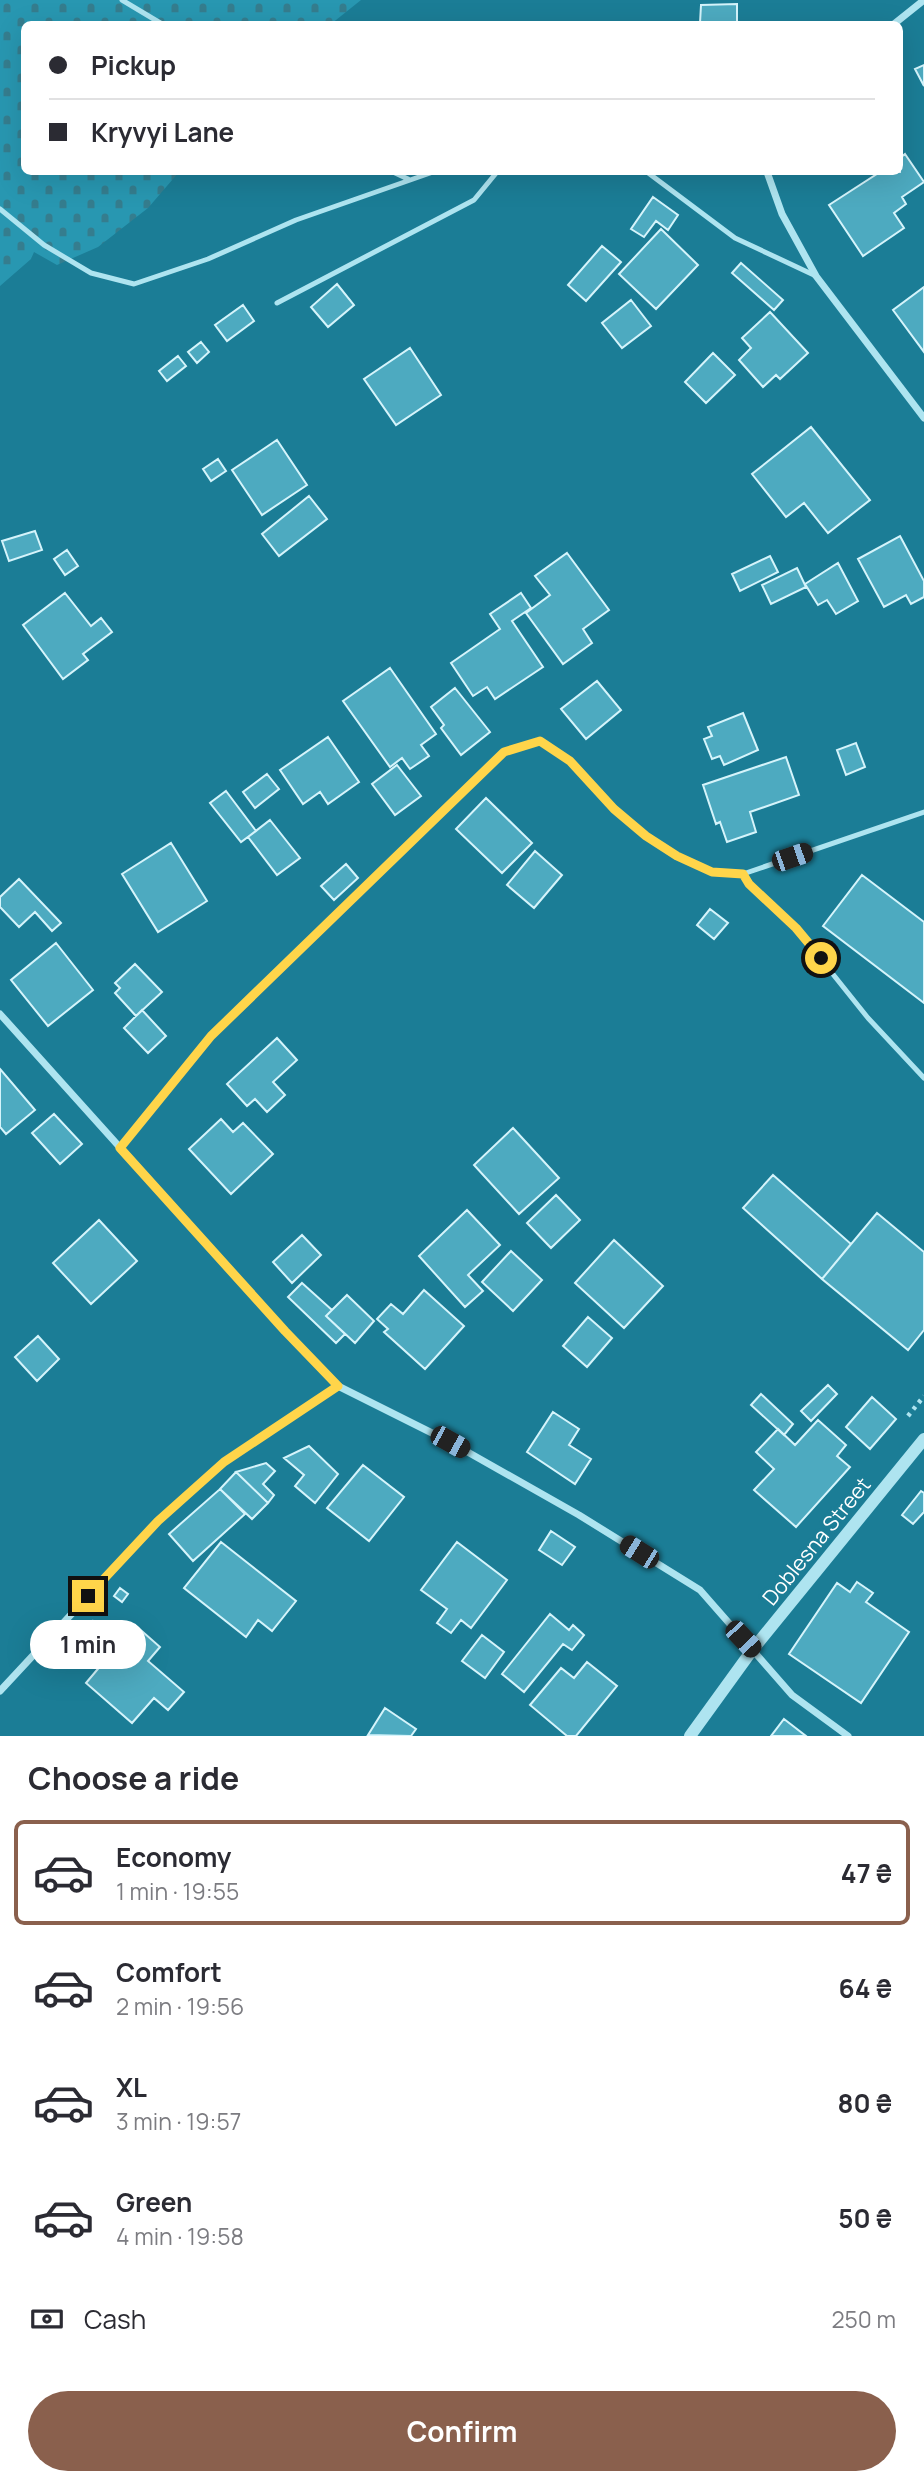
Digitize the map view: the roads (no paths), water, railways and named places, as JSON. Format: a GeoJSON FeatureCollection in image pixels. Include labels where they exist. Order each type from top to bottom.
{"type":"FeatureCollection","features":[{"type":"Feature","properties":{"kind":"street"},"geometry":{"type":"LineString","coordinates":[[898,21],[924,0]]}},
{"type":"Feature","properties":{"kind":"street"},"geometry":{"type":"LineString","coordinates":[[768,175],[782,214],[816,276],[924,418]]}},
{"type":"Feature","properties":{"kind":"street"},"geometry":{"type":"LineString","coordinates":[[0,1014],[285,1331],[338,1386],[450,1442],[579,1515],[700,1590],[792,1695],[848,1736]]}},
{"type":"Feature","properties":{"kind":"street"},"geometry":{"type":"LineString","coordinates":[[0,1691],[158,1521],[195,1487],[224,1462],[338,1386]]}},
{"type":"Feature","properties":{"kind":"street","name":"Doblesna Street"},"geometry":{"type":"LineString","coordinates":[[690,1736],[753,1649],[924,1438]]}},
{"type":"Feature","properties":{"kind":"lane"},"geometry":{"type":"LineString","coordinates":[[122,0],[157,21]]}},
{"type":"Feature","properties":{"kind":"lane"},"geometry":{"type":"LineString","coordinates":[[399,175],[408,179]]}},
{"type":"Feature","properties":{"kind":"lane"},"geometry":{"type":"LineString","coordinates":[[0,209],[44,245],[91,274],[134,284],[208,260],[296,220],[422,175]]}},
{"type":"Feature","properties":{"kind":"lane"},"geometry":{"type":"LineString","coordinates":[[277,303],[474,200],[495,175]]}},
{"type":"Feature","properties":{"kind":"lane"},"geometry":{"type":"LineString","coordinates":[[651,175],[734,238],[816,276]]}},
{"type":"Feature","properties":{"kind":"lane"},"geometry":{"type":"LineString","coordinates":[[120,1148],[211,1036],[504,752],[540,741],[570,761],[614,809],[646,836],[677,856],[712,872],[743,874],[924,812]]}},
{"type":"Feature","properties":{"kind":"lane"},"geometry":{"type":"LineString","coordinates":[[743,874],[749,884],[796,928],[868,1018],[924,1078]]}}]}
